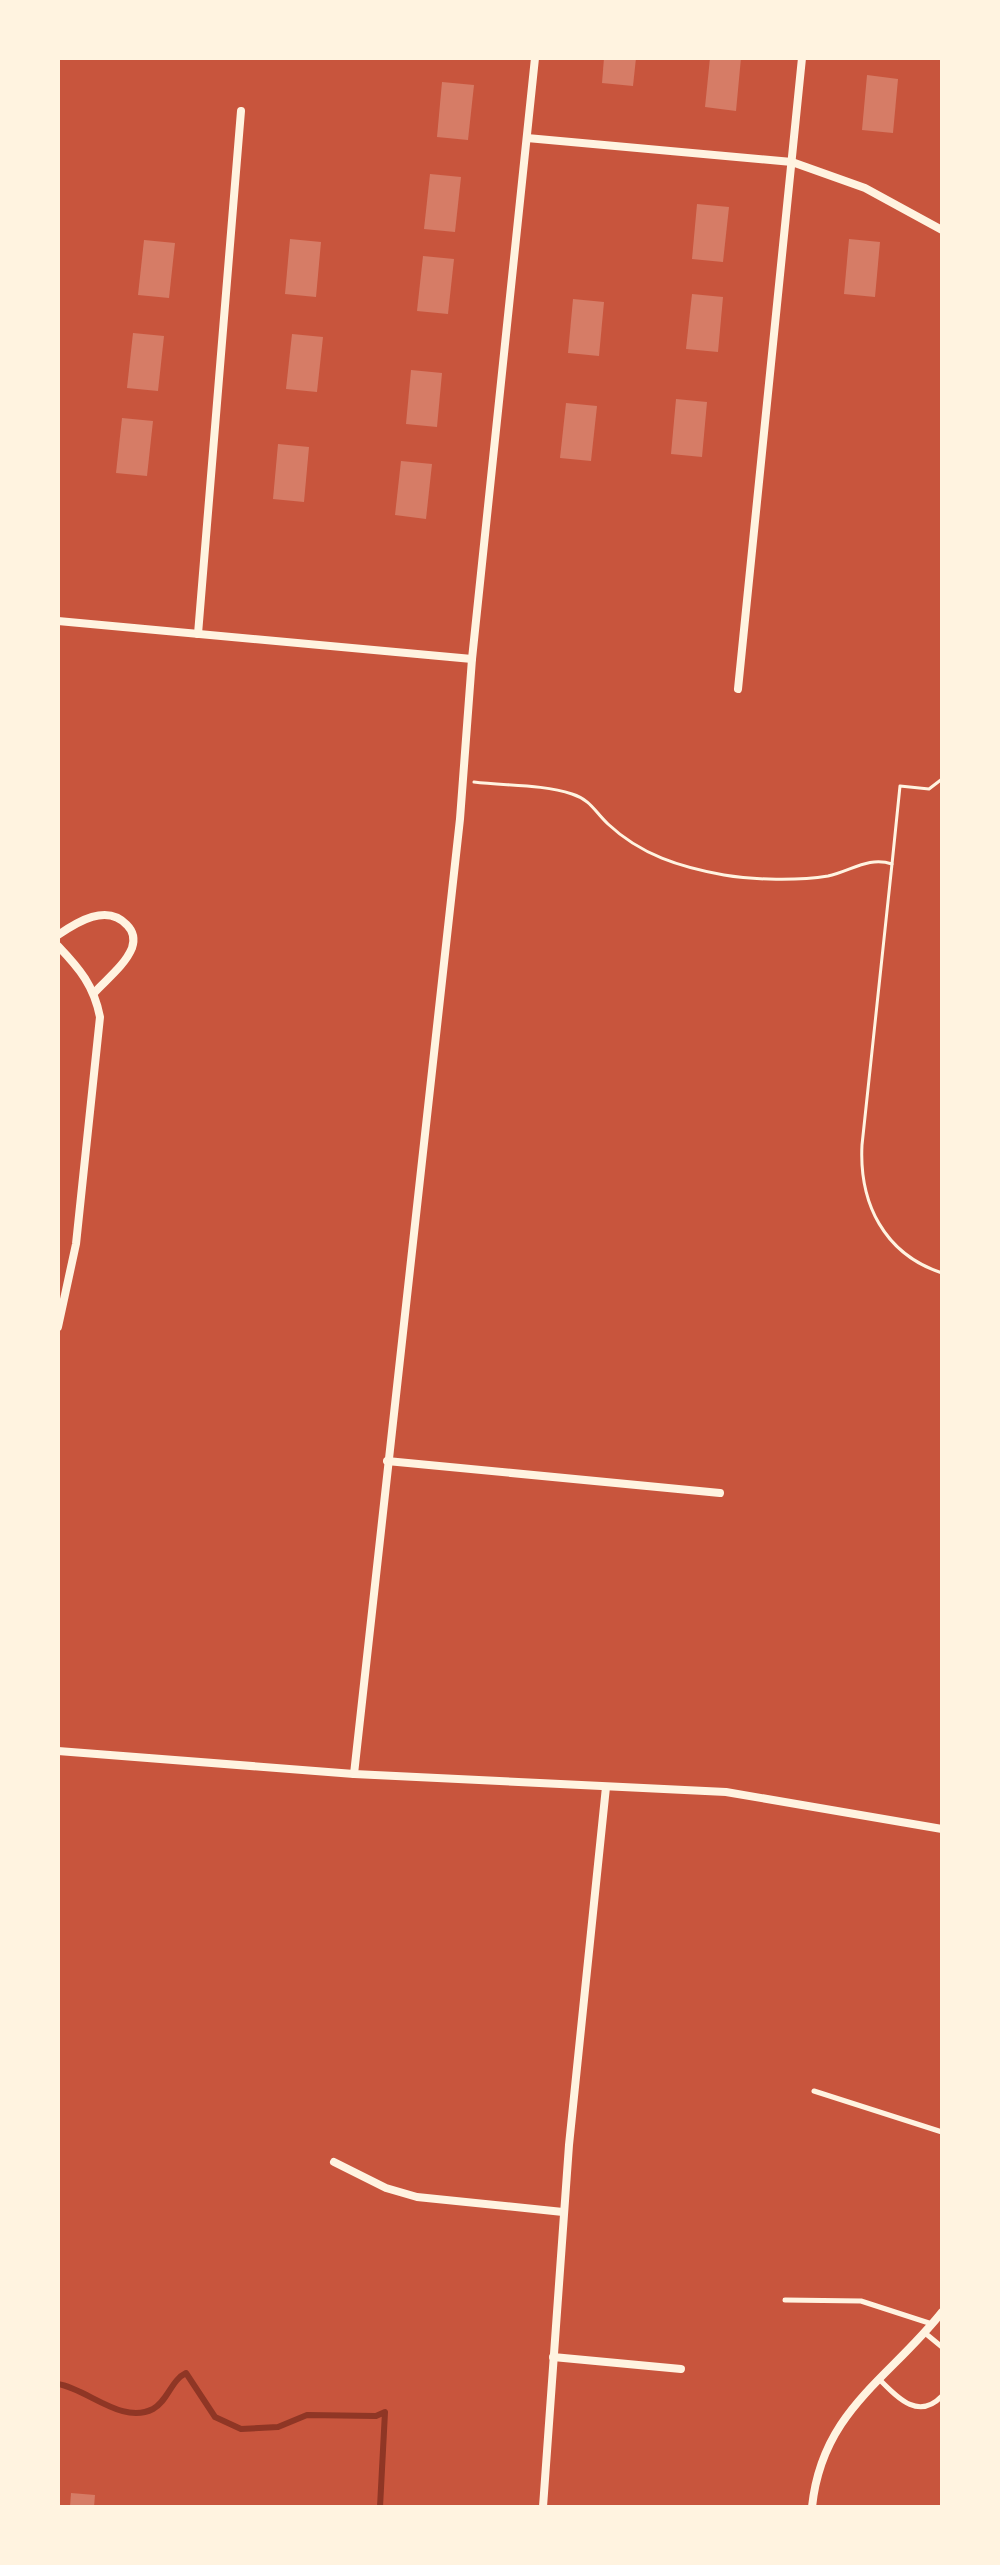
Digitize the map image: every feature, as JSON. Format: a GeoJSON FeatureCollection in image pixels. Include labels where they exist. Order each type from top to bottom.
{"type":"FeatureCollection","features":[{"type":"Feature","properties":{"kind":"street"},"geometry":{"type":"LineString","coordinates":[[354,1774],[463,781],[472,659],[535,58]]}},
{"type":"Feature","properties":{"kind":"street"},"geometry":{"type":"LineString","coordinates":[[738,689],[802,58]]}},
{"type":"Feature","properties":{"kind":"street"},"geometry":{"type":"LineString","coordinates":[[198,634],[241,111]]}},
{"type":"Feature","properties":{"kind":"street"},"geometry":{"type":"LineString","coordinates":[[527,138],[792,162],[865,188],[942,230]]}},
{"type":"Feature","properties":{"kind":"street"},"geometry":{"type":"LineString","coordinates":[[58,621],[472,659]]}},
{"type":"Feature","properties":{"kind":"street"},"geometry":{"type":"LineString","coordinates":[[58,935],[90,917],[102,915],[115,916],[128,925],[134,936],[131,949],[95,992]]}},
{"type":"Feature","properties":{"kind":"street"},"geometry":{"type":"LineString","coordinates":[[58,946],[79,967],[95,992],[100,1017],[76,1244],[58,1327]]}},
{"type":"Feature","properties":{"kind":"street"},"geometry":{"type":"LineString","coordinates":[[387,1461],[720,1493]]}},
{"type":"Feature","properties":{"kind":"street"},"geometry":{"type":"LineString","coordinates":[[58,1751],[354,1774],[726,1792],[942,1829]]}},
{"type":"Feature","properties":{"kind":"street"},"geometry":{"type":"LineString","coordinates":[[543,2507],[563,2212],[606,1787]]}},
{"type":"Feature","properties":{"kind":"street"},"geometry":{"type":"LineString","coordinates":[[334,2162],[386,2188],[417,2197],[563,2212]]}},
{"type":"Feature","properties":{"kind":"street"},"geometry":{"type":"LineString","coordinates":[[812,2507],[826,2448],[845,2415],[942,2312]]}},
{"type":"Feature","properties":{"kind":"street"},"geometry":{"type":"LineString","coordinates":[[553,2357],[681,2369]]}},
{"type":"Feature","properties":{"kind":"lane"},"geometry":{"type":"LineString","coordinates":[[814,2091],[942,2132]]}},
{"type":"Feature","properties":{"kind":"lane"},"geometry":{"type":"LineString","coordinates":[[785,2300],[861,2301],[932,2324]]}},
{"type":"Feature","properties":{"kind":"lane"},"geometry":{"type":"LineString","coordinates":[[925,2333],[942,2347]]}},
{"type":"Feature","properties":{"kind":"lane"},"geometry":{"type":"LineString","coordinates":[[879,2379],[903,2402],[914,2407],[923,2407],[942,2396]]}},
{"type":"Feature","properties":{"kind":"path"},"geometry":{"type":"LineString","coordinates":[[942,779],[929,789],[900,786],[862,1145],[862,1180],[866,1199],[885,1235],[902,1251],[942,1273]]}},
{"type":"Feature","properties":{"kind":"path"},"geometry":{"type":"LineString","coordinates":[[463,781],[571,793],[595,805],[606,822],[642,850],[685,868],[732,876],[825,876],[874,860],[892,864]]}},
{"type":"Feature","properties":{"kind":"building"},"geometry":{"type":"Polygon","coordinates":[[[604,58],[636,58],[633,86],[602,83],[604,58]]]}},
{"type":"Feature","properties":{"kind":"building"},"geometry":{"type":"Polygon","coordinates":[[[710,58],[741,58],[736,111],[705,107],[710,58]]]}},
{"type":"Feature","properties":{"kind":"building"},"geometry":{"type":"Polygon","coordinates":[[[867,75],[898,79],[893,133],[862,130],[867,75]]]}},
{"type":"Feature","properties":{"kind":"building"},"geometry":{"type":"Polygon","coordinates":[[[442,82],[474,85],[468,140],[437,137],[442,82]]]}},
{"type":"Feature","properties":{"kind":"building"},"geometry":{"type":"Polygon","coordinates":[[[430,174],[461,177],[455,232],[424,229],[430,174]]]}},
{"type":"Feature","properties":{"kind":"building"},"geometry":{"type":"Polygon","coordinates":[[[697,204],[729,207],[723,262],[692,259],[697,204]]]}},
{"type":"Feature","properties":{"kind":"building"},"geometry":{"type":"Polygon","coordinates":[[[290,239],[321,242],[316,297],[285,294],[290,239]]]}},
{"type":"Feature","properties":{"kind":"building"},"geometry":{"type":"Polygon","coordinates":[[[849,239],[880,242],[875,297],[844,294],[849,239]]]}},
{"type":"Feature","properties":{"kind":"building"},"geometry":{"type":"Polygon","coordinates":[[[144,240],[175,243],[169,298],[138,295],[144,240]]]}},
{"type":"Feature","properties":{"kind":"building"},"geometry":{"type":"Polygon","coordinates":[[[423,256],[454,259],[448,314],[417,311],[423,256]]]}},
{"type":"Feature","properties":{"kind":"building"},"geometry":{"type":"Polygon","coordinates":[[[692,294],[723,297],[718,352],[686,349],[692,294]]]}},
{"type":"Feature","properties":{"kind":"building"},"geometry":{"type":"Polygon","coordinates":[[[573,299],[604,302],[599,356],[568,353],[573,299]]]}},
{"type":"Feature","properties":{"kind":"building"},"geometry":{"type":"Polygon","coordinates":[[[133,333],[164,336],[158,391],[127,388],[133,333]]]}},
{"type":"Feature","properties":{"kind":"building"},"geometry":{"type":"Polygon","coordinates":[[[292,334],[323,337],[317,392],[286,389],[292,334]]]}},
{"type":"Feature","properties":{"kind":"building"},"geometry":{"type":"Polygon","coordinates":[[[411,370],[442,373],[437,427],[406,424],[411,370]]]}},
{"type":"Feature","properties":{"kind":"building"},"geometry":{"type":"Polygon","coordinates":[[[676,399],[707,402],[702,457],[671,454],[676,399]]]}},
{"type":"Feature","properties":{"kind":"building"},"geometry":{"type":"Polygon","coordinates":[[[566,403],[597,406],[591,461],[560,458],[566,403]]]}},
{"type":"Feature","properties":{"kind":"building"},"geometry":{"type":"Polygon","coordinates":[[[122,418],[153,421],[147,476],[116,473],[122,418]]]}},
{"type":"Feature","properties":{"kind":"building"},"geometry":{"type":"Polygon","coordinates":[[[278,444],[309,447],[304,502],[273,499],[278,444]]]}},
{"type":"Feature","properties":{"kind":"building"},"geometry":{"type":"Polygon","coordinates":[[[401,461],[432,464],[426,519],[395,515],[401,461]]]}},
{"type":"Feature","properties":{"kind":"building"},"geometry":{"type":"Polygon","coordinates":[[[71,2493],[95,2495],[94,2507],[70,2507],[71,2493]]]}},
{"type":"Feature","properties":{"kind":"waterway"},"geometry":{"type":"LineString","coordinates":[[58,2384],[117,2409],[141,2413],[158,2405],[186,2373],[215,2417],[241,2429],[278,2427],[307,2415],[376,2416],[385,2412],[380,2507]]}}]}
